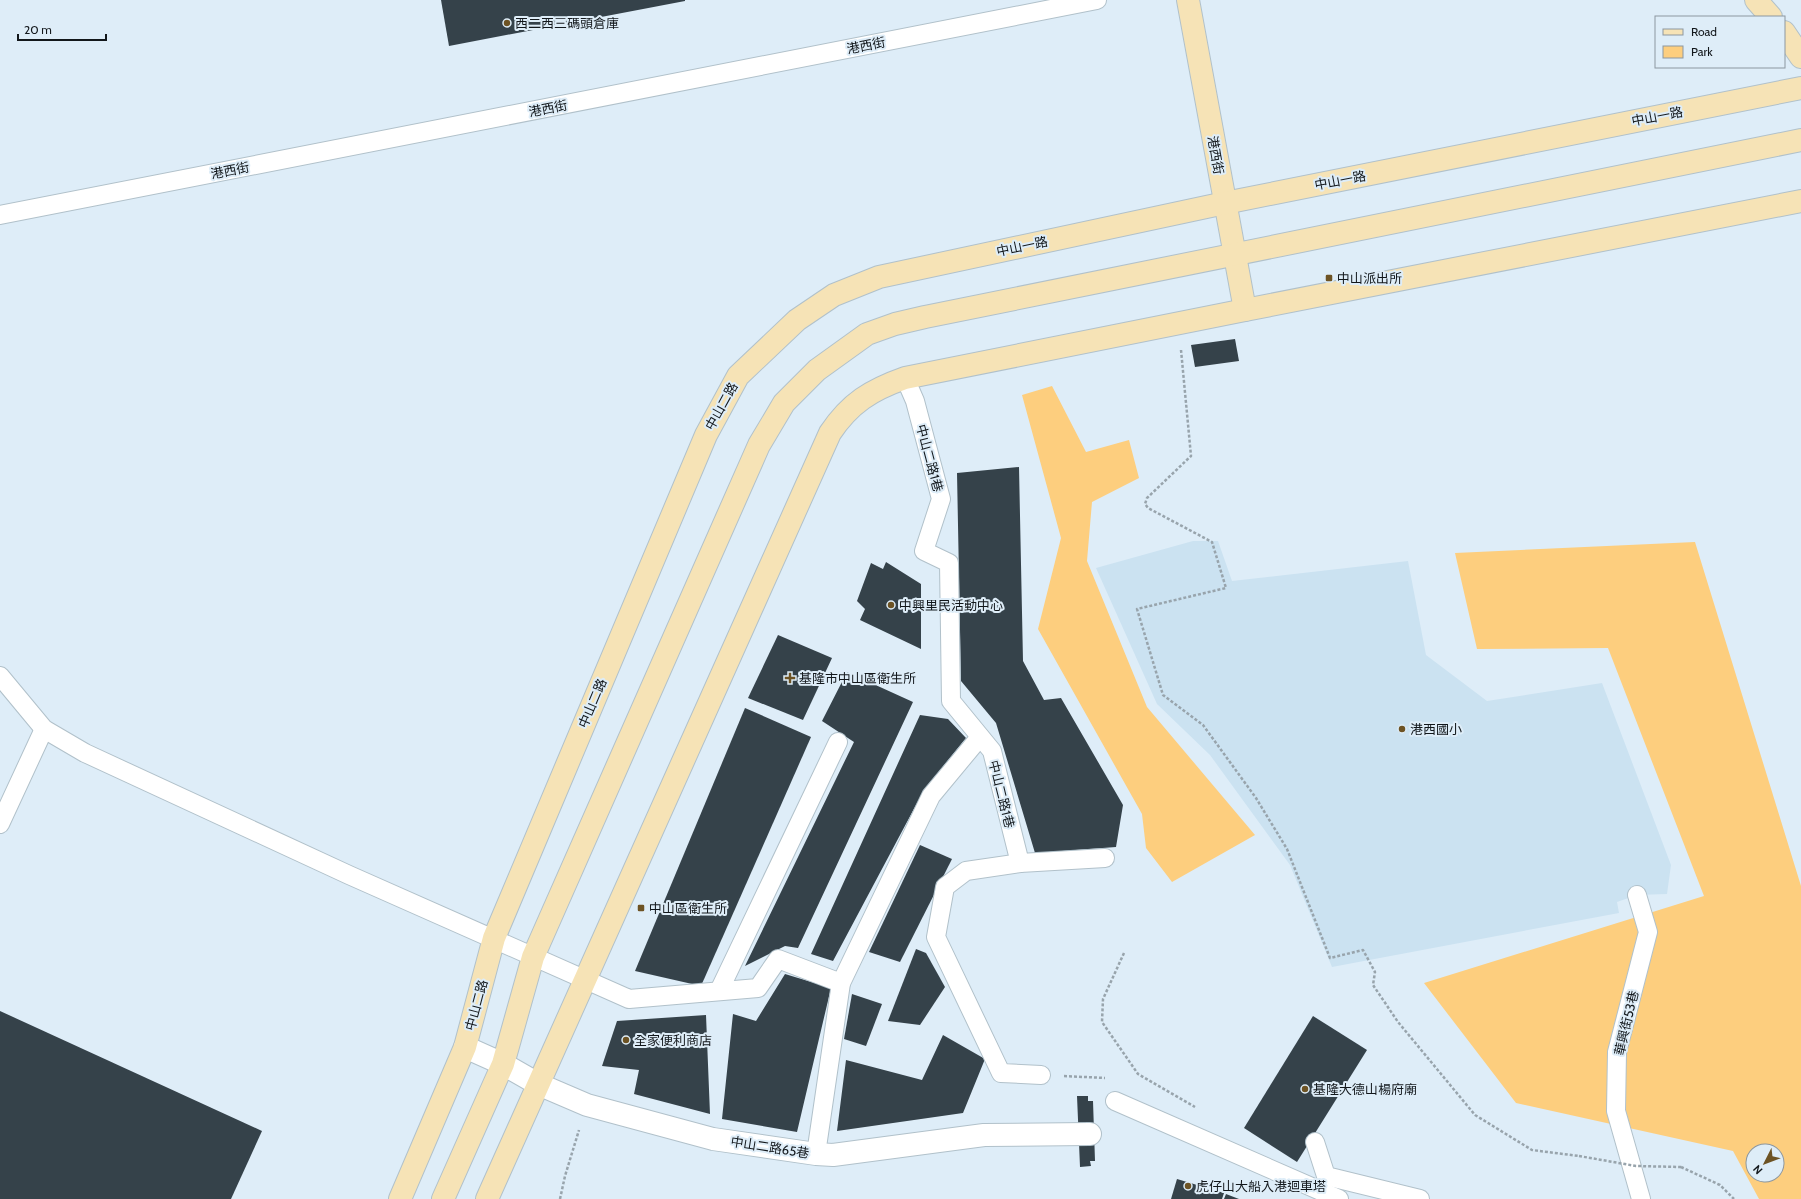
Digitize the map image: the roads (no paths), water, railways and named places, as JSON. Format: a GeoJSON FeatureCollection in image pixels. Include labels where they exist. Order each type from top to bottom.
{"type":"FeatureCollection","features":[{"type":"Feature","properties":{"kind":"street","name":"港西街"},"geometry":{"type":"LineString","coordinates":[[1188,0],[1245,310]]}},
{"type":"Feature","properties":{"kind":"street"},"geometry":{"type":"LineString","coordinates":[[1756,0],[1770,16]]}},
{"type":"Feature","properties":{"kind":"street"},"geometry":{"type":"LineString","coordinates":[[1777,0],[1780,16]]}},
{"type":"Feature","properties":{"kind":"street"},"geometry":{"type":"LineString","coordinates":[[1785,33],[1801,57]]}},
{"type":"Feature","properties":{"kind":"street","name":"中山一路"},"geometry":{"type":"LineString","coordinates":[[879,277],[1225,203],[1801,88]]}},
{"type":"Feature","properties":{"kind":"street"},"geometry":{"type":"LineString","coordinates":[[442,1199],[503,1064],[533,957],[763,439],[784,403],[816,370],[867,334],[894,324],[1801,140]]}},
{"type":"Feature","properties":{"kind":"street"},"geometry":{"type":"LineString","coordinates":[[487,1199],[830,433],[848,409],[864,396],[884,385],[905,378],[1801,201]]}},
{"type":"Feature","properties":{"kind":"street","name":"中山二路"},"geometry":{"type":"LineString","coordinates":[[400,1199],[465,1047],[494,938],[706,434],[738,376],[803,316],[834,295],[879,277]]}},
{"type":"Feature","properties":{"kind":"street","name":"中山二路65巷"},"geometry":{"type":"LineString","coordinates":[[465,1047],[503,1064],[538,1084],[588,1105],[713,1139],[816,1154],[833,1155],[984,1135],[1090,1134]]}},
{"type":"Feature","properties":{"kind":"lane","name":"港西街"},"geometry":{"type":"LineString","coordinates":[[0,216],[1097,0]]}},
{"type":"Feature","properties":{"kind":"lane","name":"中山二路1巷"},"geometry":{"type":"LineString","coordinates":[[905,378],[915,401],[941,499],[924,551],[949,563],[951,701],[992,751],[1020,863]]}},
{"type":"Feature","properties":{"kind":"lane"},"geometry":{"type":"LineString","coordinates":[[0,676],[44,729],[85,753],[349,875],[629,999],[758,988],[778,959],[841,984]]}},
{"type":"Feature","properties":{"kind":"lane"},"geometry":{"type":"LineString","coordinates":[[0,824],[44,729]]}},
{"type":"Feature","properties":{"kind":"lane"},"geometry":{"type":"LineString","coordinates":[[816,1154],[841,984],[931,796],[980,737]]}},
{"type":"Feature","properties":{"kind":"lane"},"geometry":{"type":"LineString","coordinates":[[718,991],[838,742]]}},
{"type":"Feature","properties":{"kind":"lane"},"geometry":{"type":"LineString","coordinates":[[1041,1075],[1001,1073],[936,937],[945,887],[966,871],[1020,863],[1105,858]]}},
{"type":"Feature","properties":{"kind":"lane","name":"華興街53巷"},"geometry":{"type":"LineString","coordinates":[[1637,895],[1648,932],[1617,1052],[1616,1111],[1640,1199]]}},
{"type":"Feature","properties":{"kind":"lane"},"geometry":{"type":"LineString","coordinates":[[1115,1101],[1339,1199]]}},
{"type":"Feature","properties":{"kind":"lane"},"geometry":{"type":"LineString","coordinates":[[1315,1142],[1326,1176],[1420,1199]]}},
{"type":"Feature","properties":{"kind":"place","name":"西二西三碼頭倉庫"},"geometry":{"type":"Point","coordinates":[507,23]}},
{"type":"Feature","properties":{"kind":"place","name":"中山派出所"},"geometry":{"type":"Point","coordinates":[1329,278]}},
{"type":"Feature","properties":{"kind":"place","name":"中興里民活動中心"},"geometry":{"type":"Point","coordinates":[891,605]}},
{"type":"Feature","properties":{"kind":"place","name":"基隆市中山區衛生所"},"geometry":{"type":"Point","coordinates":[790,678]}},
{"type":"Feature","properties":{"kind":"place","name":"港西國小"},"geometry":{"type":"Point","coordinates":[1402,729]}},
{"type":"Feature","properties":{"kind":"place","name":"中山區衛生所"},"geometry":{"type":"Point","coordinates":[641,908]}},
{"type":"Feature","properties":{"kind":"place","name":"全家便利商店"},"geometry":{"type":"Point","coordinates":[626,1040]}},
{"type":"Feature","properties":{"kind":"place","name":"基隆大德山楊府廟"},"geometry":{"type":"Point","coordinates":[1305,1089]}},
{"type":"Feature","properties":{"kind":"place","name":"虎仔山大船入港迴車塔"},"geometry":{"type":"Point","coordinates":[1188,1186]}}]}
